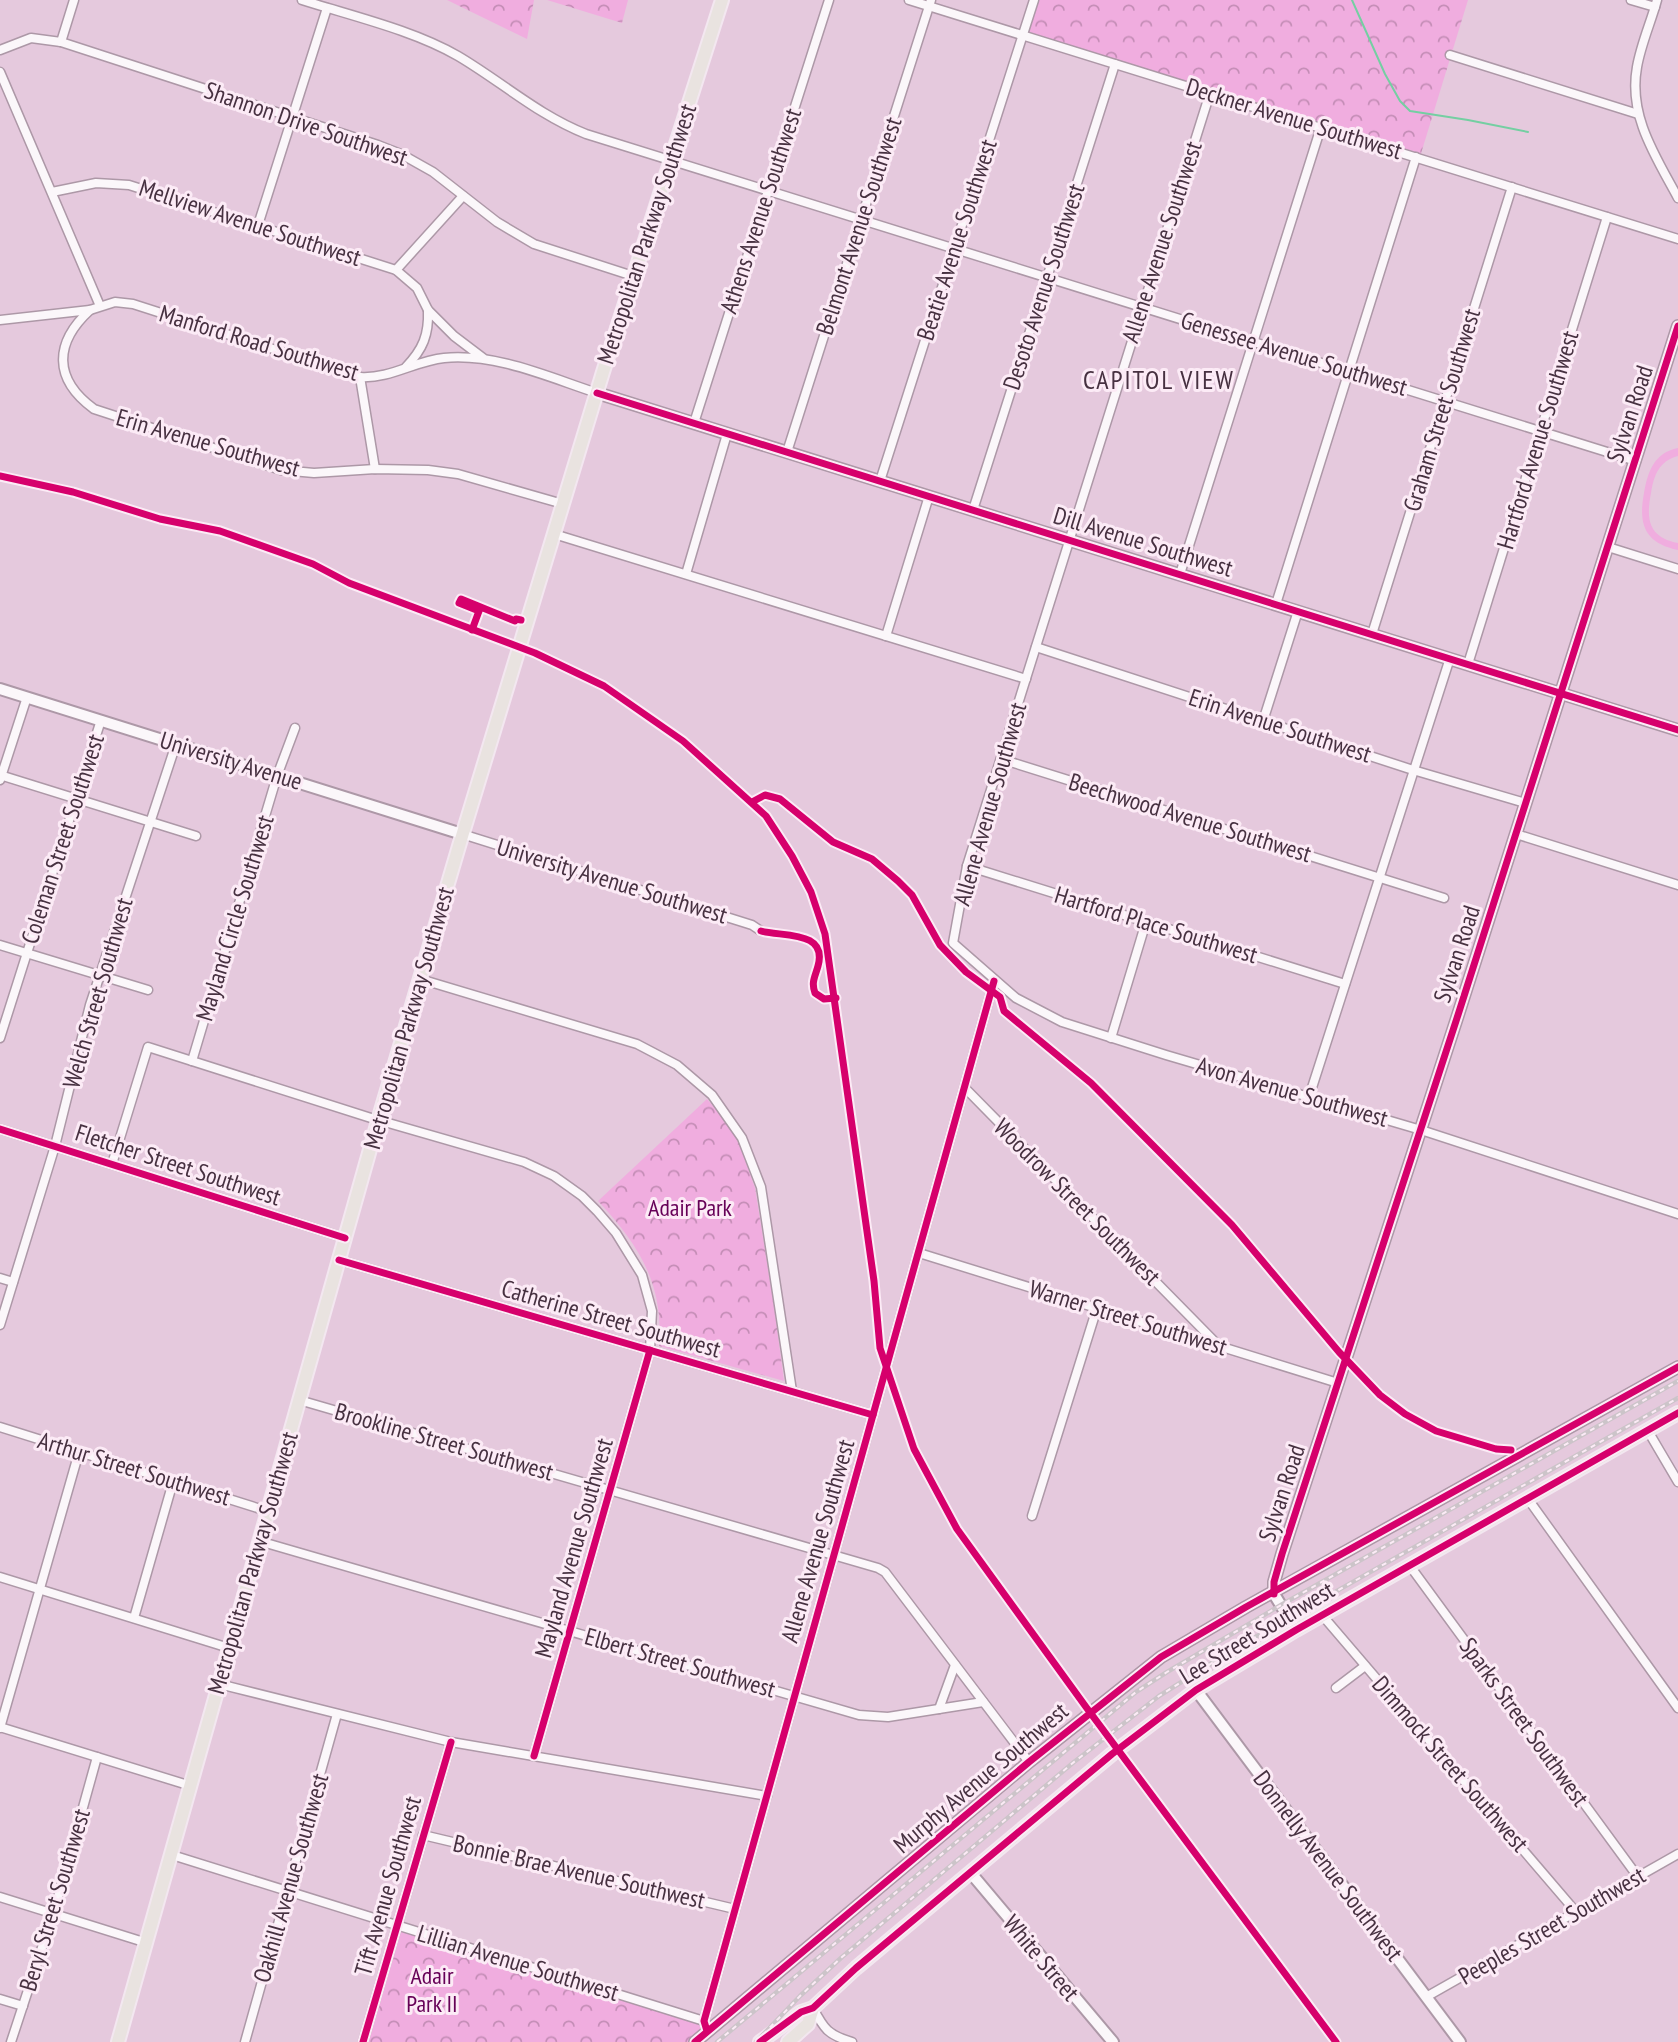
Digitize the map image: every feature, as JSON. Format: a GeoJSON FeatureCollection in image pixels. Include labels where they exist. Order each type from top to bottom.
{"type":"FeatureCollection","features":[{"type":"Feature","properties":{"kind":"main road","name":"Metropolitan Parkway Southwest"},"geometry":{"type":"LineString","coordinates":[[118,2042],[378,1120],[462,834],[597,393],[722,0]]}},
{"type":"Feature","properties":{"kind":"main road","name":"Sylvan Road"},"geometry":{"type":"LineString","coordinates":[[1274,1594],[1274,1582],[1282,1554],[1421,1130],[1678,326]]}},
{"type":"Feature","properties":{"kind":"main road","name":"Dill Avenue Southwest"},"geometry":{"type":"LineString","coordinates":[[597,393],[1678,730]]}},
{"type":"Feature","properties":{"kind":"main road","name":"University Avenue"},"geometry":{"type":"LineString","coordinates":[[0,689],[462,834]]}},
{"type":"Feature","properties":{"kind":"main road","name":"Murphy Avenue Southwest"},"geometry":{"type":"LineString","coordinates":[[695,2042],[705,2026],[771,1980],[1029,1762],[1161,1657],[1678,1367]]}},
{"type":"Feature","properties":{"kind":"main road","name":"Lee Street Southwest"},"geometry":{"type":"LineString","coordinates":[[760,2042],[801,2012],[813,2008],[856,1968],[1121,1746],[1196,1690],[1322,1615],[1678,1413]]}},
{"type":"Feature","properties":{"kind":"main road"},"geometry":{"type":"LineString","coordinates":[[1274,1594],[1296,1630]]}},
{"type":"Feature","properties":{"kind":"main road","name":"Donnelly Avenue Southwest"},"geometry":{"type":"LineString","coordinates":[[1196,1690],[1460,2042]]}},
{"type":"Feature","properties":{"kind":"main road","name":"White Street"},"geometry":{"type":"LineString","coordinates":[[970,1872],[1113,2042]]}},
{"type":"Feature","properties":{"kind":"main road"},"geometry":{"type":"LineString","coordinates":[[788,2042],[808,2024],[813,2008]]}},
{"type":"Feature","properties":{"kind":"main road"},"geometry":{"type":"LineString","coordinates":[[1094,2020],[1101,2042]]}},
{"type":"Feature","properties":{"kind":"street"},"geometry":{"type":"LineString","coordinates":[[61,42],[74,0]]}},
{"type":"Feature","properties":{"kind":"street","name":"Genessee Avenue Southwest"},"geometry":{"type":"LineString","coordinates":[[302,0],[407,34],[450,52],[537,111],[565,126],[1636,461]]}},
{"type":"Feature","properties":{"kind":"street","name":"Athens Avenue Southwest"},"geometry":{"type":"LineString","coordinates":[[694,423],[829,0]]}},
{"type":"Feature","properties":{"kind":"street","name":"Deckner Avenue Southwest"},"geometry":{"type":"LineString","coordinates":[[909,0],[930,3],[1115,64],[1676,236]]}},
{"type":"Feature","properties":{"kind":"street","name":"Beatie Avenue Southwest"},"geometry":{"type":"LineString","coordinates":[[880,481],[1034,0]]}},
{"type":"Feature","properties":{"kind":"street"},"geometry":{"type":"LineString","coordinates":[[1631,0],[1656,4],[1636,71],[1635,90],[1638,114],[1647,140],[1678,198]]}},
{"type":"Feature","properties":{"kind":"street","name":"Belmont Avenue Southwest"},"geometry":{"type":"LineString","coordinates":[[787,452],[930,3]]}},
{"type":"Feature","properties":{"kind":"street"},"geometry":{"type":"LineString","coordinates":[[258,225],[327,8]]}},
{"type":"Feature","properties":{"kind":"street","name":"Shannon Drive Southwest"},"geometry":{"type":"LineString","coordinates":[[0,50],[31,38],[61,42],[401,154],[433,172],[496,222],[534,244],[634,276]]}},
{"type":"Feature","properties":{"kind":"street"},"geometry":{"type":"LineString","coordinates":[[1450,55],[1638,114]]}},
{"type":"Feature","properties":{"kind":"street","name":"Desoto Avenue Southwest"},"geometry":{"type":"LineString","coordinates":[[973,510],[1115,64]]}},
{"type":"Feature","properties":{"kind":"street"},"geometry":{"type":"LineString","coordinates":[[0,72],[100,306]]}},
{"type":"Feature","properties":{"kind":"street","name":"Allene Avenue Southwest"},"geometry":{"type":"LineString","coordinates":[[705,2026],[734,1909],[994,981],[953,943],[967,866],[1210,93]]}},
{"type":"Feature","properties":{"kind":"street"},"geometry":{"type":"LineString","coordinates":[[1180,574],[1321,127]]}},
{"type":"Feature","properties":{"kind":"street"},"geometry":{"type":"LineString","coordinates":[[1276,604],[1416,158]]}},
{"type":"Feature","properties":{"kind":"street","name":"Mellview Avenue Southwest"},"geometry":{"type":"LineString","coordinates":[[52,192],[96,183],[129,185],[396,270],[417,288],[428,310],[454,336],[484,359]]}},
{"type":"Feature","properties":{"kind":"street","name":"Graham Street Southwest"},"geometry":{"type":"LineString","coordinates":[[1372,634],[1512,187]]}},
{"type":"Feature","properties":{"kind":"street"},"geometry":{"type":"LineString","coordinates":[[396,270],[463,197]]}},
{"type":"Feature","properties":{"kind":"street","name":"Hartford Avenue Southwest"},"geometry":{"type":"LineString","coordinates":[[1468,664],[1607,217]]}},
{"type":"Feature","properties":{"kind":"street","name":"Manford Road Southwest"},"geometry":{"type":"LineString","coordinates":[[0,320],[90,310],[115,302],[133,304],[360,377],[382,377],[442,358],[484,359],[597,393]]}},
{"type":"Feature","properties":{"kind":"street","name":"Erin Avenue Southwest"},"geometry":{"type":"LineString","coordinates":[[90,310],[69,334],[64,345],[63,359],[65,373],[72,388],[81,400],[94,410],[281,470],[314,473],[375,469],[428,470],[458,474],[563,504]]}},
{"type":"Feature","properties":{"kind":"street"},"geometry":{"type":"LineString","coordinates":[[404,369],[425,341],[428,310]]}},
{"type":"Feature","properties":{"kind":"street"},"geometry":{"type":"LineString","coordinates":[[360,377],[375,469]]}},
{"type":"Feature","properties":{"kind":"street"},"geometry":{"type":"LineString","coordinates":[[686,574],[727,434]]}},
{"type":"Feature","properties":{"kind":"street"},"geometry":{"type":"LineString","coordinates":[[886,636],[929,496]]}},
{"type":"Feature","properties":{"kind":"street"},"geometry":{"type":"LineString","coordinates":[[554,534],[1026,679]]}},
{"type":"Feature","properties":{"kind":"street"},"geometry":{"type":"LineString","coordinates":[[1608,547],[1678,569]]}},
{"type":"Feature","properties":{"kind":"street"},"geometry":{"type":"LineString","coordinates":[[1263,721],[1298,611]]}},
{"type":"Feature","properties":{"kind":"street","name":"Erin Avenue Southwest"},"geometry":{"type":"LineString","coordinates":[[1036,647],[1413,770],[1525,803]]}},
{"type":"Feature","properties":{"kind":"street"},"geometry":{"type":"LineString","coordinates":[[1309,1097],[1450,658]]}},
{"type":"Feature","properties":{"kind":"street"},"geometry":{"type":"LineString","coordinates":[[27,697],[0,777],[196,836]]}},
{"type":"Feature","properties":{"kind":"street","name":"Coleman Street Southwest"},"geometry":{"type":"LineString","coordinates":[[0,1038],[101,720]]}},
{"type":"Feature","properties":{"kind":"street","name":"Mayland Circle Southwest"},"geometry":{"type":"LineString","coordinates":[[192,1061],[277,776],[295,728]]}},
{"type":"Feature","properties":{"kind":"street","name":"Welch Street Southwest"},"geometry":{"type":"LineString","coordinates":[[0,1325],[55,1146],[99,976],[176,744]]}},
{"type":"Feature","properties":{"kind":"street","name":"Beechwood Avenue Southwest"},"geometry":{"type":"LineString","coordinates":[[1001,760],[1444,898]]}},
{"type":"Feature","properties":{"kind":"street","name":"University Avenue Southwest"},"geometry":{"type":"LineString","coordinates":[[462,834],[752,925],[761,931]]}},
{"type":"Feature","properties":{"kind":"street"},"geometry":{"type":"LineString","coordinates":[[1516,834],[1678,886]]}},
{"type":"Feature","properties":{"kind":"street","name":"Hartford Place Southwest"},"geometry":{"type":"LineString","coordinates":[[967,866],[1345,984]]}},
{"type":"Feature","properties":{"kind":"street"},"geometry":{"type":"LineString","coordinates":[[1111,1038],[1146,922]]}},
{"type":"Feature","properties":{"kind":"street"},"geometry":{"type":"LineString","coordinates":[[0,945],[148,990]]}},
{"type":"Feature","properties":{"kind":"street"},"geometry":{"type":"LineString","coordinates":[[420,979],[637,1044],[677,1065],[712,1095],[742,1138],[761,1187],[792,1391]]}},
{"type":"Feature","properties":{"kind":"street","name":"Avon Avenue Southwest"},"geometry":{"type":"LineString","coordinates":[[994,981],[1044,1014],[1111,1038],[1421,1130],[1678,1214]]}},
{"type":"Feature","properties":{"kind":"street","name":"Mayland Avenue Southwest"},"geometry":{"type":"LineString","coordinates":[[112,1164],[148,1047],[378,1120],[524,1162],[554,1176],[582,1196],[616,1233],[642,1275],[652,1311],[650,1350],[534,1756]]}},
{"type":"Feature","properties":{"kind":"street","name":"Woodrow Street Southwest"},"geometry":{"type":"LineString","coordinates":[[965,1088],[1218,1346]]}},
{"type":"Feature","properties":{"kind":"street","name":"Fletcher Street Southwest"},"geometry":{"type":"LineString","coordinates":[[0,1129],[345,1238]]}},
{"type":"Feature","properties":{"kind":"street","name":"Warner Street Southwest"},"geometry":{"type":"LineString","coordinates":[[919,1253],[1338,1383]]}},
{"type":"Feature","properties":{"kind":"street","name":"Catherine Street Southwest"},"geometry":{"type":"LineString","coordinates":[[339,1259],[873,1415]]}},
{"type":"Feature","properties":{"kind":"street"},"geometry":{"type":"LineString","coordinates":[[0,1278],[13,1282]]}},
{"type":"Feature","properties":{"kind":"street"},"geometry":{"type":"LineString","coordinates":[[1032,1516],[1097,1308]]}},
{"type":"Feature","properties":{"kind":"street","name":"Brookline Street Southwest"},"geometry":{"type":"LineString","coordinates":[[299,1400],[878,1568],[885,1572],[1029,1762]]}},
{"type":"Feature","properties":{"kind":"street","name":"Arthur Street Southwest"},"geometry":{"type":"LineString","coordinates":[[0,1427],[267,1511]]}},
{"type":"Feature","properties":{"kind":"street"},"geometry":{"type":"LineString","coordinates":[[1648,1431],[1678,1482]]}},
{"type":"Feature","properties":{"kind":"street"},"geometry":{"type":"LineString","coordinates":[[79,1452],[0,1728],[191,1786]]}},
{"type":"Feature","properties":{"kind":"street"},"geometry":{"type":"LineString","coordinates":[[134,1618],[173,1482]]}},
{"type":"Feature","properties":{"kind":"street"},"geometry":{"type":"LineString","coordinates":[[1528,1499],[1678,1708]]}},
{"type":"Feature","properties":{"kind":"street","name":"Elbert Street Southwest"},"geometry":{"type":"LineString","coordinates":[[259,1541],[872,1717],[983,1702]]}},
{"type":"Feature","properties":{"kind":"street","name":"Sparks Street Southwest"},"geometry":{"type":"LineString","coordinates":[[1410,1566],[1638,1878]]}},
{"type":"Feature","properties":{"kind":"street"},"geometry":{"type":"LineString","coordinates":[[0,1577],[229,1648]]}},
{"type":"Feature","properties":{"kind":"street","name":"Dimmock Street Southwest"},"geometry":{"type":"LineString","coordinates":[[1322,1615],[1577,1913]]}},
{"type":"Feature","properties":{"kind":"street"},"geometry":{"type":"LineString","coordinates":[[939,1709],[956,1665]]}},
{"type":"Feature","properties":{"kind":"street"},"geometry":{"type":"LineString","coordinates":[[1336,1688],[1365,1666]]}},
{"type":"Feature","properties":{"kind":"street"},"geometry":{"type":"LineString","coordinates":[[219,1684],[451,1742],[767,1796]]}},
{"type":"Feature","properties":{"kind":"street","name":"Oakhill Avenue Southwest"},"geometry":{"type":"LineString","coordinates":[[245,2042],[337,1714]]}},
{"type":"Feature","properties":{"kind":"street","name":"Tift Avenue Southwest"},"geometry":{"type":"LineString","coordinates":[[363,2042],[451,1742]]}},
{"type":"Feature","properties":{"kind":"street","name":"Beryl Street Southwest"},"geometry":{"type":"LineString","coordinates":[[11,2042],[53,1913],[96,1757]]}},
{"type":"Feature","properties":{"kind":"street","name":"Bonnie Brae Avenue Southwest"},"geometry":{"type":"LineString","coordinates":[[423,1835],[734,1909]]}},
{"type":"Feature","properties":{"kind":"street","name":"Peeples Street Southwest"},"geometry":{"type":"LineString","coordinates":[[1426,1997],[1678,1854]]}},
{"type":"Feature","properties":{"kind":"street","name":"Lillian Avenue Southwest"},"geometry":{"type":"LineString","coordinates":[[172,1855],[705,2026]]}},
{"type":"Feature","properties":{"kind":"street"},"geometry":{"type":"LineString","coordinates":[[0,1897],[148,1943]]}},
{"type":"Feature","properties":{"kind":"street"},"geometry":{"type":"LineString","coordinates":[[0,1999],[23,2006]]}},
{"type":"Feature","properties":{"kind":"street"},"geometry":{"type":"LineString","coordinates":[[813,2008],[823,2026],[834,2037],[852,2042]]}},
{"type":"Feature","properties":{"kind":"green space"},"geometry":{"type":"Polygon","coordinates":[[[447,0],[534,0],[527,39],[447,0]]]}},
{"type":"Feature","properties":{"kind":"green space"},"geometry":{"type":"Polygon","coordinates":[[[547,0],[628,0],[622,23],[547,0]]]}},
{"type":"Feature","properties":{"kind":"green space"},"geometry":{"type":"Polygon","coordinates":[[[1031,0],[1468,0],[1419,160],[1021,31],[1031,0]]]}},
{"type":"Feature","properties":{"kind":"green space"},"geometry":{"type":"Polygon","coordinates":[[[1678,448],[1678,456],[1666,461],[1656,475],[1649,502],[1649,519],[1651,526],[1660,536],[1678,543],[1678,550],[1658,543],[1646,531],[1642,504],[1650,470],[1663,454],[1678,448]]]}},
{"type":"Feature","properties":{"kind":"green space","name":"Adair Park"},"geometry":{"type":"Polygon","coordinates":[[[707,1099],[738,1141],[755,1188],[784,1381],[659,1346],[657,1303],[646,1267],[626,1234],[598,1201],[707,1099]]]}},
{"type":"Feature","properties":{"kind":"green space","name":"Adair Park II"},"geometry":{"type":"Polygon","coordinates":[[[397,1925],[704,2021],[707,2031],[695,2042],[363,2042],[397,1925]]]}},
{"type":"Feature","properties":{"kind":"waterway"},"geometry":{"type":"LineString","coordinates":[[1352,0],[1385,74],[1400,101],[1410,111],[1528,132]]}},
{"type":"Feature","properties":{"kind":"railway"},"geometry":{"type":"LineString","coordinates":[[717,2042],[1136,1692],[1281,1605],[1678,1381]]}},
{"type":"Feature","properties":{"kind":"railway"},"geometry":{"type":"LineString","coordinates":[[756,2042],[842,1957],[1074,1762],[1159,1696],[1236,1648],[1678,1398]]}},
{"type":"Feature","properties":{"kind":"cycle path"},"geometry":{"type":"LineString","coordinates":[[1274,1594],[1274,1582],[1282,1554],[1678,326]]}},
{"type":"Feature","properties":{"kind":"cycle path"},"geometry":{"type":"LineString","coordinates":[[597,393],[1678,730]]}},
{"type":"Feature","properties":{"kind":"cycle path"},"geometry":{"type":"LineString","coordinates":[[0,476],[73,492],[160,519],[220,531],[313,564],[349,583],[535,653],[604,686],[683,741],[766,816],[811,892],[825,934],[874,1281],[880,1348],[914,1449],[957,1529],[1336,2042]]}},
{"type":"Feature","properties":{"kind":"cycle path"},"geometry":{"type":"LineString","coordinates":[[472,630],[479,611],[459,603],[461,599],[515,621],[521,620]]}},
{"type":"Feature","properties":{"kind":"cycle path"},"geometry":{"type":"LineString","coordinates":[[752,802],[765,795],[780,799],[833,842],[872,859],[898,881],[912,895],[940,945],[966,972],[1000,997],[1004,1011],[1091,1083],[1232,1225],[1339,1352],[1380,1395],[1405,1414],[1436,1431],[1496,1449],[1511,1450]]}},
{"type":"Feature","properties":{"kind":"cycle path"},"geometry":{"type":"LineString","coordinates":[[761,931],[801,937],[816,946],[819,954],[813,983],[815,993],[824,999],[836,998]]}},
{"type":"Feature","properties":{"kind":"cycle path"},"geometry":{"type":"LineString","coordinates":[[707,2031],[704,2021],[994,981]]}},
{"type":"Feature","properties":{"kind":"cycle path"},"geometry":{"type":"LineString","coordinates":[[0,1129],[345,1238]]}},
{"type":"Feature","properties":{"kind":"cycle path"},"geometry":{"type":"LineString","coordinates":[[339,1260],[873,1415]]}},
{"type":"Feature","properties":{"kind":"cycle path"},"geometry":{"type":"LineString","coordinates":[[534,1756],[650,1350]]}},
{"type":"Feature","properties":{"kind":"cycle path"},"geometry":{"type":"LineString","coordinates":[[695,2042],[1029,1762],[1161,1657],[1678,1367]]}},
{"type":"Feature","properties":{"kind":"cycle path"},"geometry":{"type":"LineString","coordinates":[[760,2042],[801,2012],[813,2008],[856,1968],[1112,1754],[1196,1690],[1296,1630],[1678,1413]]}},
{"type":"Feature","properties":{"kind":"cycle path"},"geometry":{"type":"LineString","coordinates":[[363,2042],[451,1742]]}},
{"type":"Feature","properties":{"kind":"district","name":"CAPITOL VIEW"},"geometry":{"type":"Point","coordinates":[1159,380]}}]}
